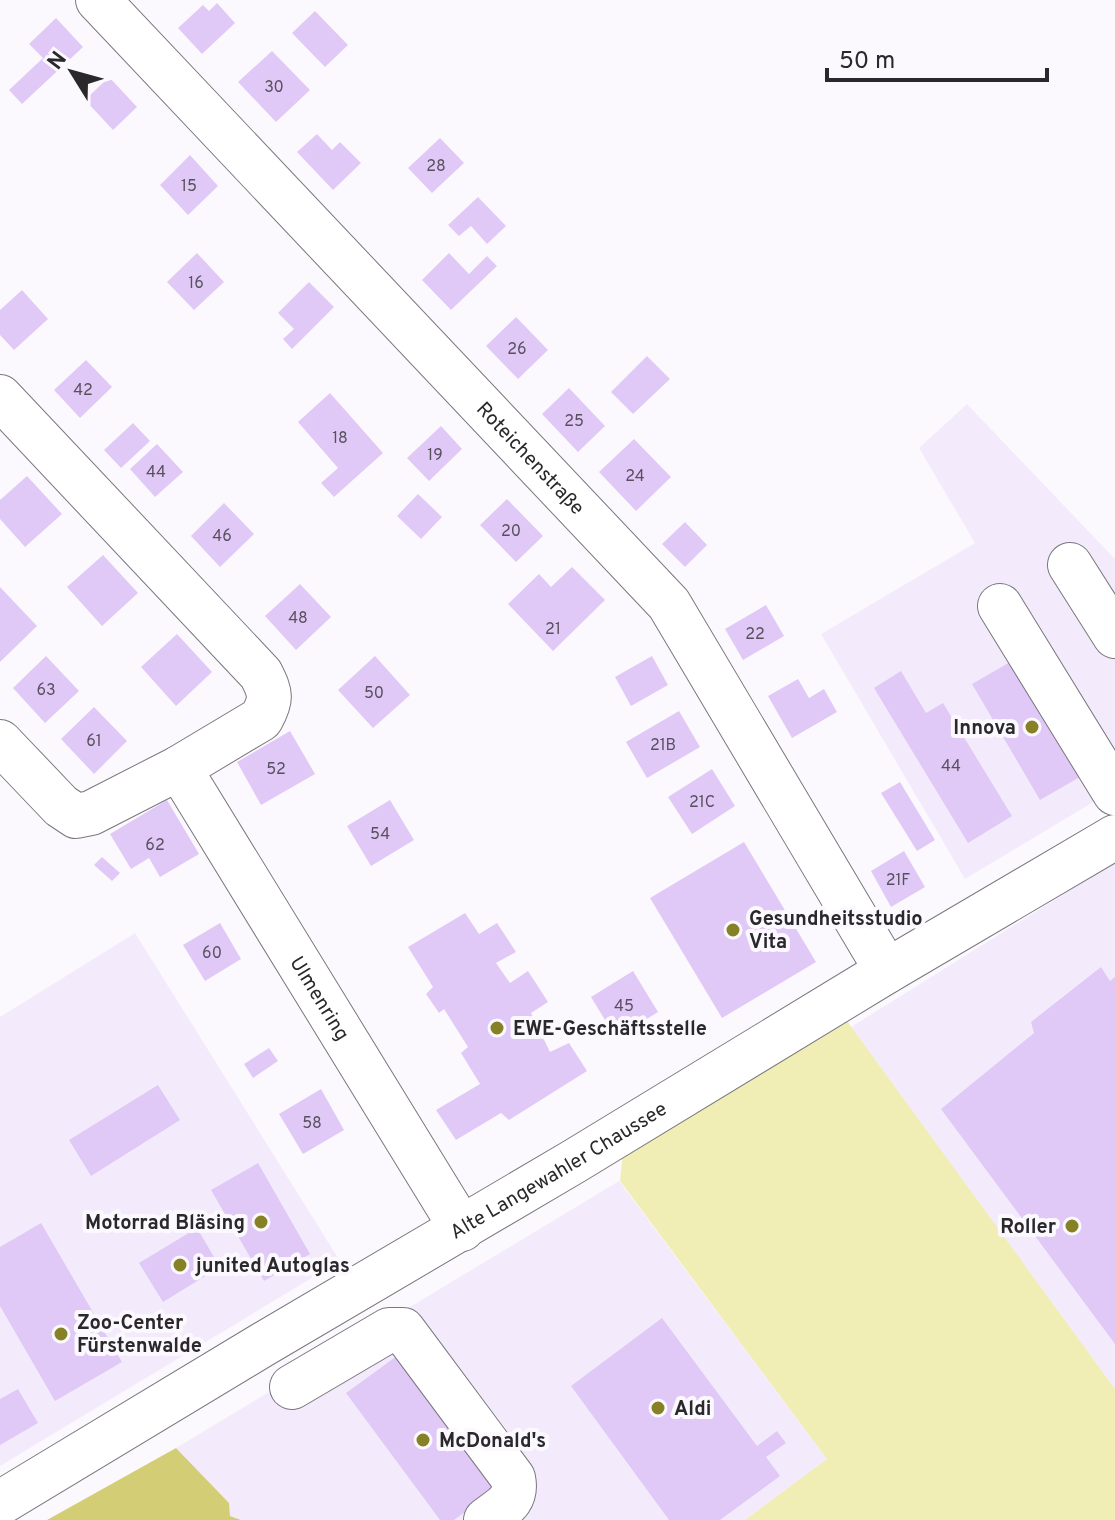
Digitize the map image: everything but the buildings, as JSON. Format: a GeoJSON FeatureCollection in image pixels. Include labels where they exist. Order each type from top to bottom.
{"type":"FeatureCollection","features":[{"type":"Feature","properties":{"kind":"street","name":"Roteichenstraße"},"geometry":{"type":"LineString","coordinates":[[98,0],[669,604],[887,971]]}},
{"type":"Feature","properties":{"kind":"street"},"geometry":{"type":"LineString","coordinates":[[0,397],[261,674],[270,692],[268,706],[261,719],[179,768],[91,813],[76,816],[61,806],[0,742]]}},
{"type":"Feature","properties":{"kind":"street"},"geometry":{"type":"LineString","coordinates":[[1070,565],[1115,636]]}},
{"type":"Feature","properties":{"kind":"street"},"geometry":{"type":"LineString","coordinates":[[1000,606],[1115,793]]}},
{"type":"Feature","properties":{"kind":"street","name":"Ulmenring"},"geometry":{"type":"LineString","coordinates":[[179,768],[462,1229]]}},
{"type":"Feature","properties":{"kind":"street","name":"Alte Langewahler Chaussee"},"geometry":{"type":"LineString","coordinates":[[0,1503],[1115,837]]}},
{"type":"Feature","properties":{"kind":"street"},"geometry":{"type":"LineString","coordinates":[[292,1387],[389,1330],[403,1330],[513,1478],[515,1490],[509,1503],[486,1520]]}},
{"type":"Feature","properties":{"kind":"shaded area"},"geometry":{"type":"Polygon","coordinates":[[[967,404],[1115,559],[1115,789],[965,879],[821,634],[975,543],[919,448],[967,404]]]}},
{"type":"Feature","properties":{"kind":"shaded area"},"geometry":{"type":"Polygon","coordinates":[[[1115,862],[1115,1389],[851,1027],[1115,862]]]}},
{"type":"Feature","properties":{"kind":"shaded area"},"geometry":{"type":"Polygon","coordinates":[[[135,933],[340,1261],[0,1466],[0,1017],[135,933]]]}},
{"type":"Feature","properties":{"kind":"shaded area"},"geometry":{"type":"Polygon","coordinates":[[[844,1017],[1115,1389],[1115,1520],[745,1520],[827,1459],[620,1181],[623,1152],[844,1017]]]}},
{"type":"Feature","properties":{"kind":"shaded area"},"geometry":{"type":"Polygon","coordinates":[[[619,1181],[827,1459],[745,1520],[241,1520],[230,1516],[229,1503],[176,1448],[619,1181]]]}},
{"type":"Feature","properties":{"kind":"shaded area"},"geometry":{"type":"Polygon","coordinates":[[[176,1448],[229,1503],[230,1516],[241,1520],[47,1520],[176,1448]]]}},
{"type":"Feature","properties":{"kind":"place","name":"Innova"},"geometry":{"type":"Point","coordinates":[1032,727]}},
{"type":"Feature","properties":{"kind":"place","name":"Gesundheitsstudio Vita"},"geometry":{"type":"Point","coordinates":[733,930]}},
{"type":"Feature","properties":{"kind":"place","name":"EWE-Geschäftsstelle"},"geometry":{"type":"Point","coordinates":[497,1028]}},
{"type":"Feature","properties":{"kind":"place","name":"Motorrad Bläsing"},"geometry":{"type":"Point","coordinates":[261,1222]}},
{"type":"Feature","properties":{"kind":"place","name":"Roller"},"geometry":{"type":"Point","coordinates":[1072,1226]}},
{"type":"Feature","properties":{"kind":"place","name":"junited Autoglas"},"geometry":{"type":"Point","coordinates":[180,1265]}},
{"type":"Feature","properties":{"kind":"place","name":"Zoo-Center Fürstenwalde"},"geometry":{"type":"Point","coordinates":[61,1334]}},
{"type":"Feature","properties":{"kind":"place","name":"Aldi"},"geometry":{"type":"Point","coordinates":[658,1408]}},
{"type":"Feature","properties":{"kind":"place","name":"McDonald's"},"geometry":{"type":"Point","coordinates":[423,1440]}}]}
